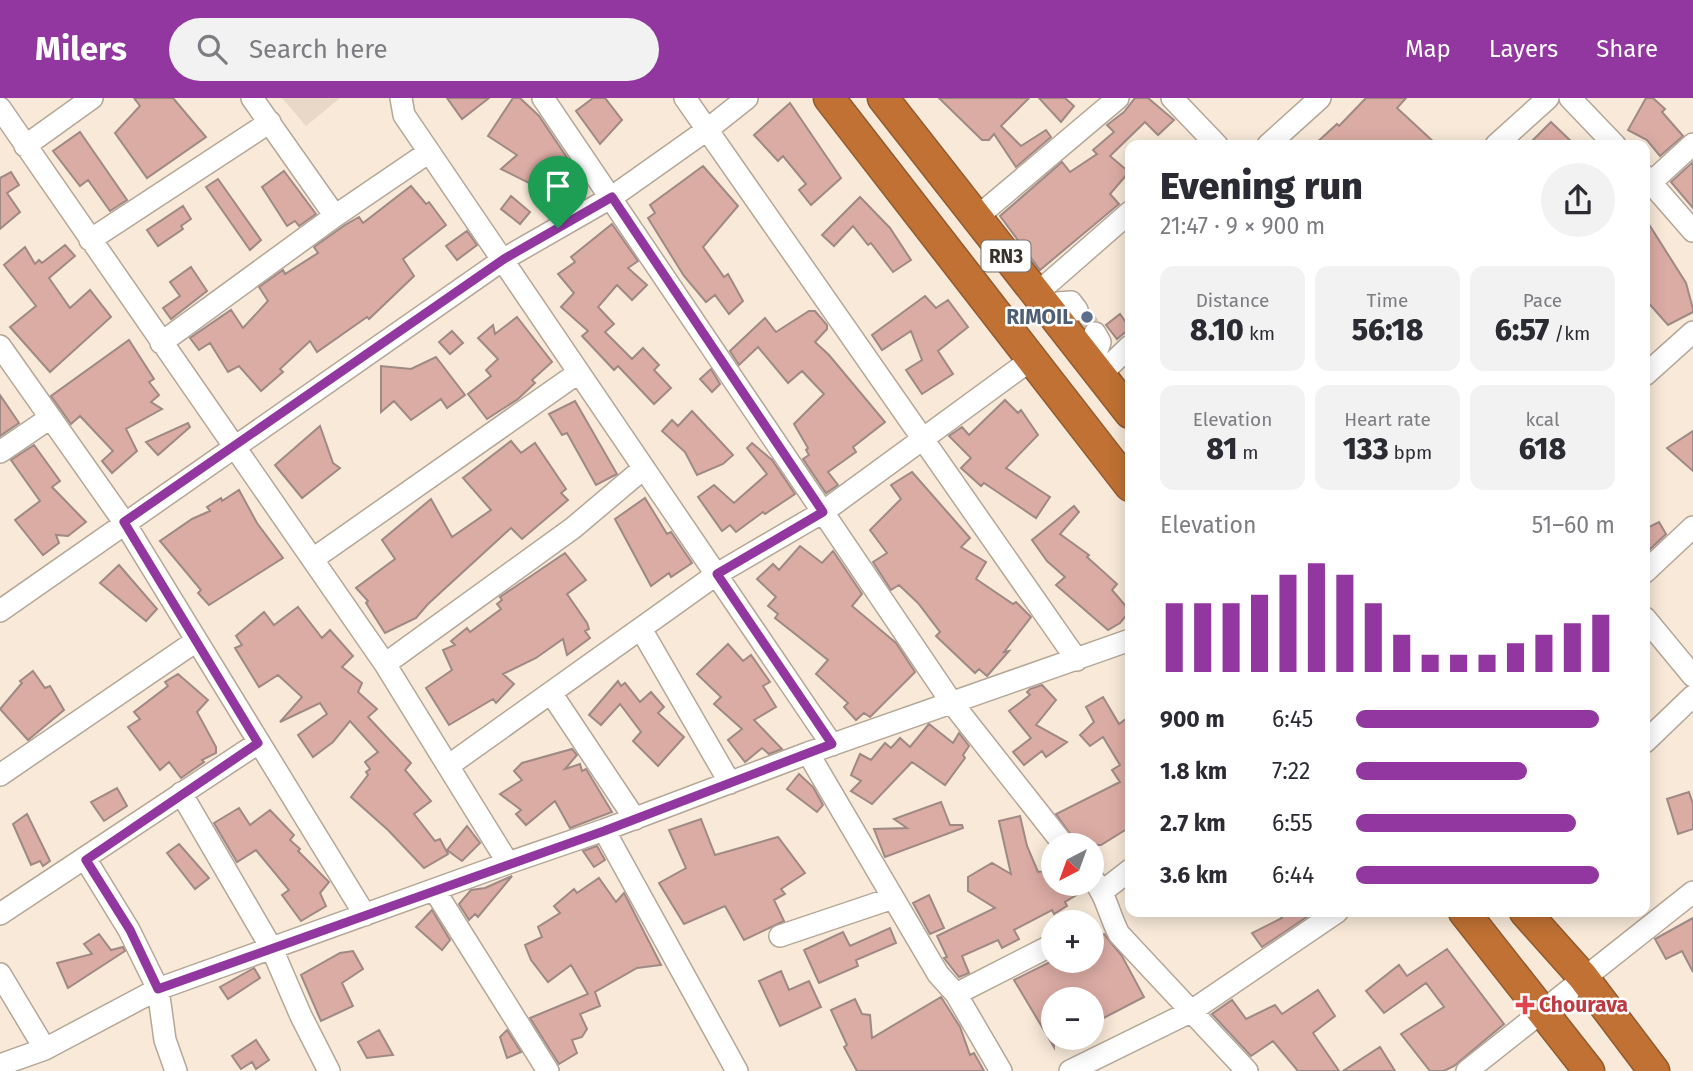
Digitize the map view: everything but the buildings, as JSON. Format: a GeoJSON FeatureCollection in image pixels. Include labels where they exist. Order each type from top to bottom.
{"type":"FeatureCollection","features":[{"type":"Feature","properties":{"kind":"highway","name":"RN3"},"geometry":{"type":"LineString","coordinates":[[829,98],[1125,480]]}},
{"type":"Feature","properties":{"kind":"highway","name":"RN3"},"geometry":{"type":"LineString","coordinates":[[893,102],[976,217],[1125,406]]}},
{"type":"Feature","properties":{"kind":"highway"},"geometry":{"type":"LineString","coordinates":[[1468,917],[1589,1071]]}},
{"type":"Feature","properties":{"kind":"highway"},"geometry":{"type":"LineString","coordinates":[[1529,917],[1583,977],[1654,1071]]}},
{"type":"Feature","properties":{"kind":"street"},"geometry":{"type":"LineString","coordinates":[[25,146],[92,98]]}},
{"type":"Feature","properties":{"kind":"street"},"geometry":{"type":"LineString","coordinates":[[252,98],[335,216]]}},
{"type":"Feature","properties":{"kind":"street"},"geometry":{"type":"LineString","coordinates":[[401,98],[404,115],[832,744]]}},
{"type":"Feature","properties":{"kind":"street"},"geometry":{"type":"LineString","coordinates":[[543,98],[952,703],[1055,833]]}},
{"type":"Feature","properties":{"kind":"street"},"geometry":{"type":"LineString","coordinates":[[685,98],[1077,660]]}},
{"type":"Feature","properties":{"kind":"street"},"geometry":{"type":"LineString","coordinates":[[0,611],[504,259],[612,197],[747,98]]}},
{"type":"Feature","properties":{"kind":"street"},"geometry":{"type":"LineString","coordinates":[[976,217],[1118,98]]}},
{"type":"Feature","properties":{"kind":"street"},"geometry":{"type":"LineString","coordinates":[[1172,98],[1209,140]]}},
{"type":"Feature","properties":{"kind":"street"},"geometry":{"type":"LineString","coordinates":[[1274,140],[1320,98]]}},
{"type":"Feature","properties":{"kind":"street"},"geometry":{"type":"LineString","coordinates":[[1502,140],[1548,98]]}},
{"type":"Feature","properties":{"kind":"street"},"geometry":{"type":"LineString","coordinates":[[1570,98],[1610,140]]}},
{"type":"Feature","properties":{"kind":"street"},"geometry":{"type":"LineString","coordinates":[[0,108],[385,664],[508,863]]}},
{"type":"Feature","properties":{"kind":"street"},"geometry":{"type":"LineString","coordinates":[[90,240],[270,122]]}},
{"type":"Feature","properties":{"kind":"street"},"geometry":{"type":"LineString","coordinates":[[1650,180],[1693,144]]}},
{"type":"Feature","properties":{"kind":"street"},"geometry":{"type":"LineString","coordinates":[[161,343],[335,216],[429,152]]}},
{"type":"Feature","properties":{"kind":"street"},"geometry":{"type":"LineString","coordinates":[[1650,185],[1693,231]]}},
{"type":"Feature","properties":{"kind":"street"},"geometry":{"type":"LineString","coordinates":[[1039,299],[1125,217]]}},
{"type":"Feature","properties":{"kind":"street"},"geometry":{"type":"LineString","coordinates":[[1039,299],[1071,302],[1077,310]]}},
{"type":"Feature","properties":{"kind":"street"},"geometry":{"type":"LineString","coordinates":[[1650,371],[1693,332]]}},
{"type":"Feature","properties":{"kind":"street"},"geometry":{"type":"LineString","coordinates":[[1096,333],[1100,342],[1096,370]]}},
{"type":"Feature","properties":{"kind":"street"},"geometry":{"type":"LineString","coordinates":[[0,346],[124,522],[365,915]]}},
{"type":"Feature","properties":{"kind":"street"},"geometry":{"type":"LineString","coordinates":[[1096,370],[1125,350]]}},
{"type":"Feature","properties":{"kind":"street"},"geometry":{"type":"LineString","coordinates":[[448,766],[717,574],[823,512],[1032,359]]}},
{"type":"Feature","properties":{"kind":"street"},"geometry":{"type":"LineString","coordinates":[[313,559],[578,373]]}},
{"type":"Feature","properties":{"kind":"street"},"geometry":{"type":"LineString","coordinates":[[0,452],[50,418]]}},
{"type":"Feature","properties":{"kind":"street"},"geometry":{"type":"LineString","coordinates":[[385,664],[573,528],[644,468]]}},
{"type":"Feature","properties":{"kind":"street"},"geometry":{"type":"LineString","coordinates":[[1650,567],[1693,527]]}},
{"type":"Feature","properties":{"kind":"street"},"geometry":{"type":"LineString","coordinates":[[1650,624],[1693,676]]}},
{"type":"Feature","properties":{"kind":"street"},"geometry":{"type":"LineString","coordinates":[[641,629],[730,783]]}},
{"type":"Feature","properties":{"kind":"street"},"geometry":{"type":"LineString","coordinates":[[0,775],[196,641]]}},
{"type":"Feature","properties":{"kind":"street"},"geometry":{"type":"LineString","coordinates":[[6,1066],[45,1049],[158,989],[604,831],[832,744],[1125,642]]}},
{"type":"Feature","properties":{"kind":"street"},"geometry":{"type":"LineString","coordinates":[[551,693],[635,819]]}},
{"type":"Feature","properties":{"kind":"street"},"geometry":{"type":"LineString","coordinates":[[1650,737],[1693,696]]}},
{"type":"Feature","properties":{"kind":"street"},"geometry":{"type":"LineString","coordinates":[[0,914],[86,860],[258,743]]}},
{"type":"Feature","properties":{"kind":"street"},"geometry":{"type":"LineString","coordinates":[[808,753],[938,974],[956,994],[1001,1071]]}},
{"type":"Feature","properties":{"kind":"street"},"geometry":{"type":"LineString","coordinates":[[181,793],[272,949],[301,1016],[330,1071]]}},
{"type":"Feature","properties":{"kind":"street"},"geometry":{"type":"LineString","coordinates":[[604,831],[737,1071]]}},
{"type":"Feature","properties":{"kind":"street"},"geometry":{"type":"LineString","coordinates":[[86,860],[130,930],[158,989],[165,1040],[176,1071]]}},
{"type":"Feature","properties":{"kind":"street"},"geometry":{"type":"LineString","coordinates":[[1104,882],[1125,872]]}},
{"type":"Feature","properties":{"kind":"street"},"geometry":{"type":"LineString","coordinates":[[435,891],[548,1071]]}},
{"type":"Feature","properties":{"kind":"street"},"geometry":{"type":"LineString","coordinates":[[1467,1071],[1583,977],[1692,895]]}},
{"type":"Feature","properties":{"kind":"street"},"geometry":{"type":"LineString","coordinates":[[780,936],[893,898]]}},
{"type":"Feature","properties":{"kind":"street"},"geometry":{"type":"LineString","coordinates":[[1070,1071],[1190,1012],[1330,917]]}},
{"type":"Feature","properties":{"kind":"street"},"geometry":{"type":"LineString","coordinates":[[1104,923],[1247,1071]]}},
{"type":"Feature","properties":{"kind":"street"},"geometry":{"type":"LineString","coordinates":[[956,994],[1041,951]]}},
{"type":"Feature","properties":{"kind":"street"},"geometry":{"type":"LineString","coordinates":[[0,974],[45,1049]]}},
{"type":"Feature","properties":{"kind":"shaded area"},"geometry":{"type":"Polygon","coordinates":[[[282,98],[340,98],[306,126],[282,98]]]}},
{"type":"Feature","properties":{"kind":"tunnel"},"geometry":{"type":"LineString","coordinates":[[1077,310],[1095,333]]}},
{"type":"Feature","properties":{"kind":"place","name":"RIMOIL"},"geometry":{"type":"Point","coordinates":[1087,317]}},
{"type":"Feature","properties":{"kind":"place","name":"Chourava"},"geometry":{"type":"Point","coordinates":[1525,1005]}},
{"type":"Feature","properties":{"kind":"route"},"geometry":{"type":"LineString","coordinates":[[612,197],[823,512],[717,574],[832,744],[604,831],[158,989],[130,930],[86,860],[157,809],[258,743],[124,522],[504,259],[558,228],[612,197]]}}]}
